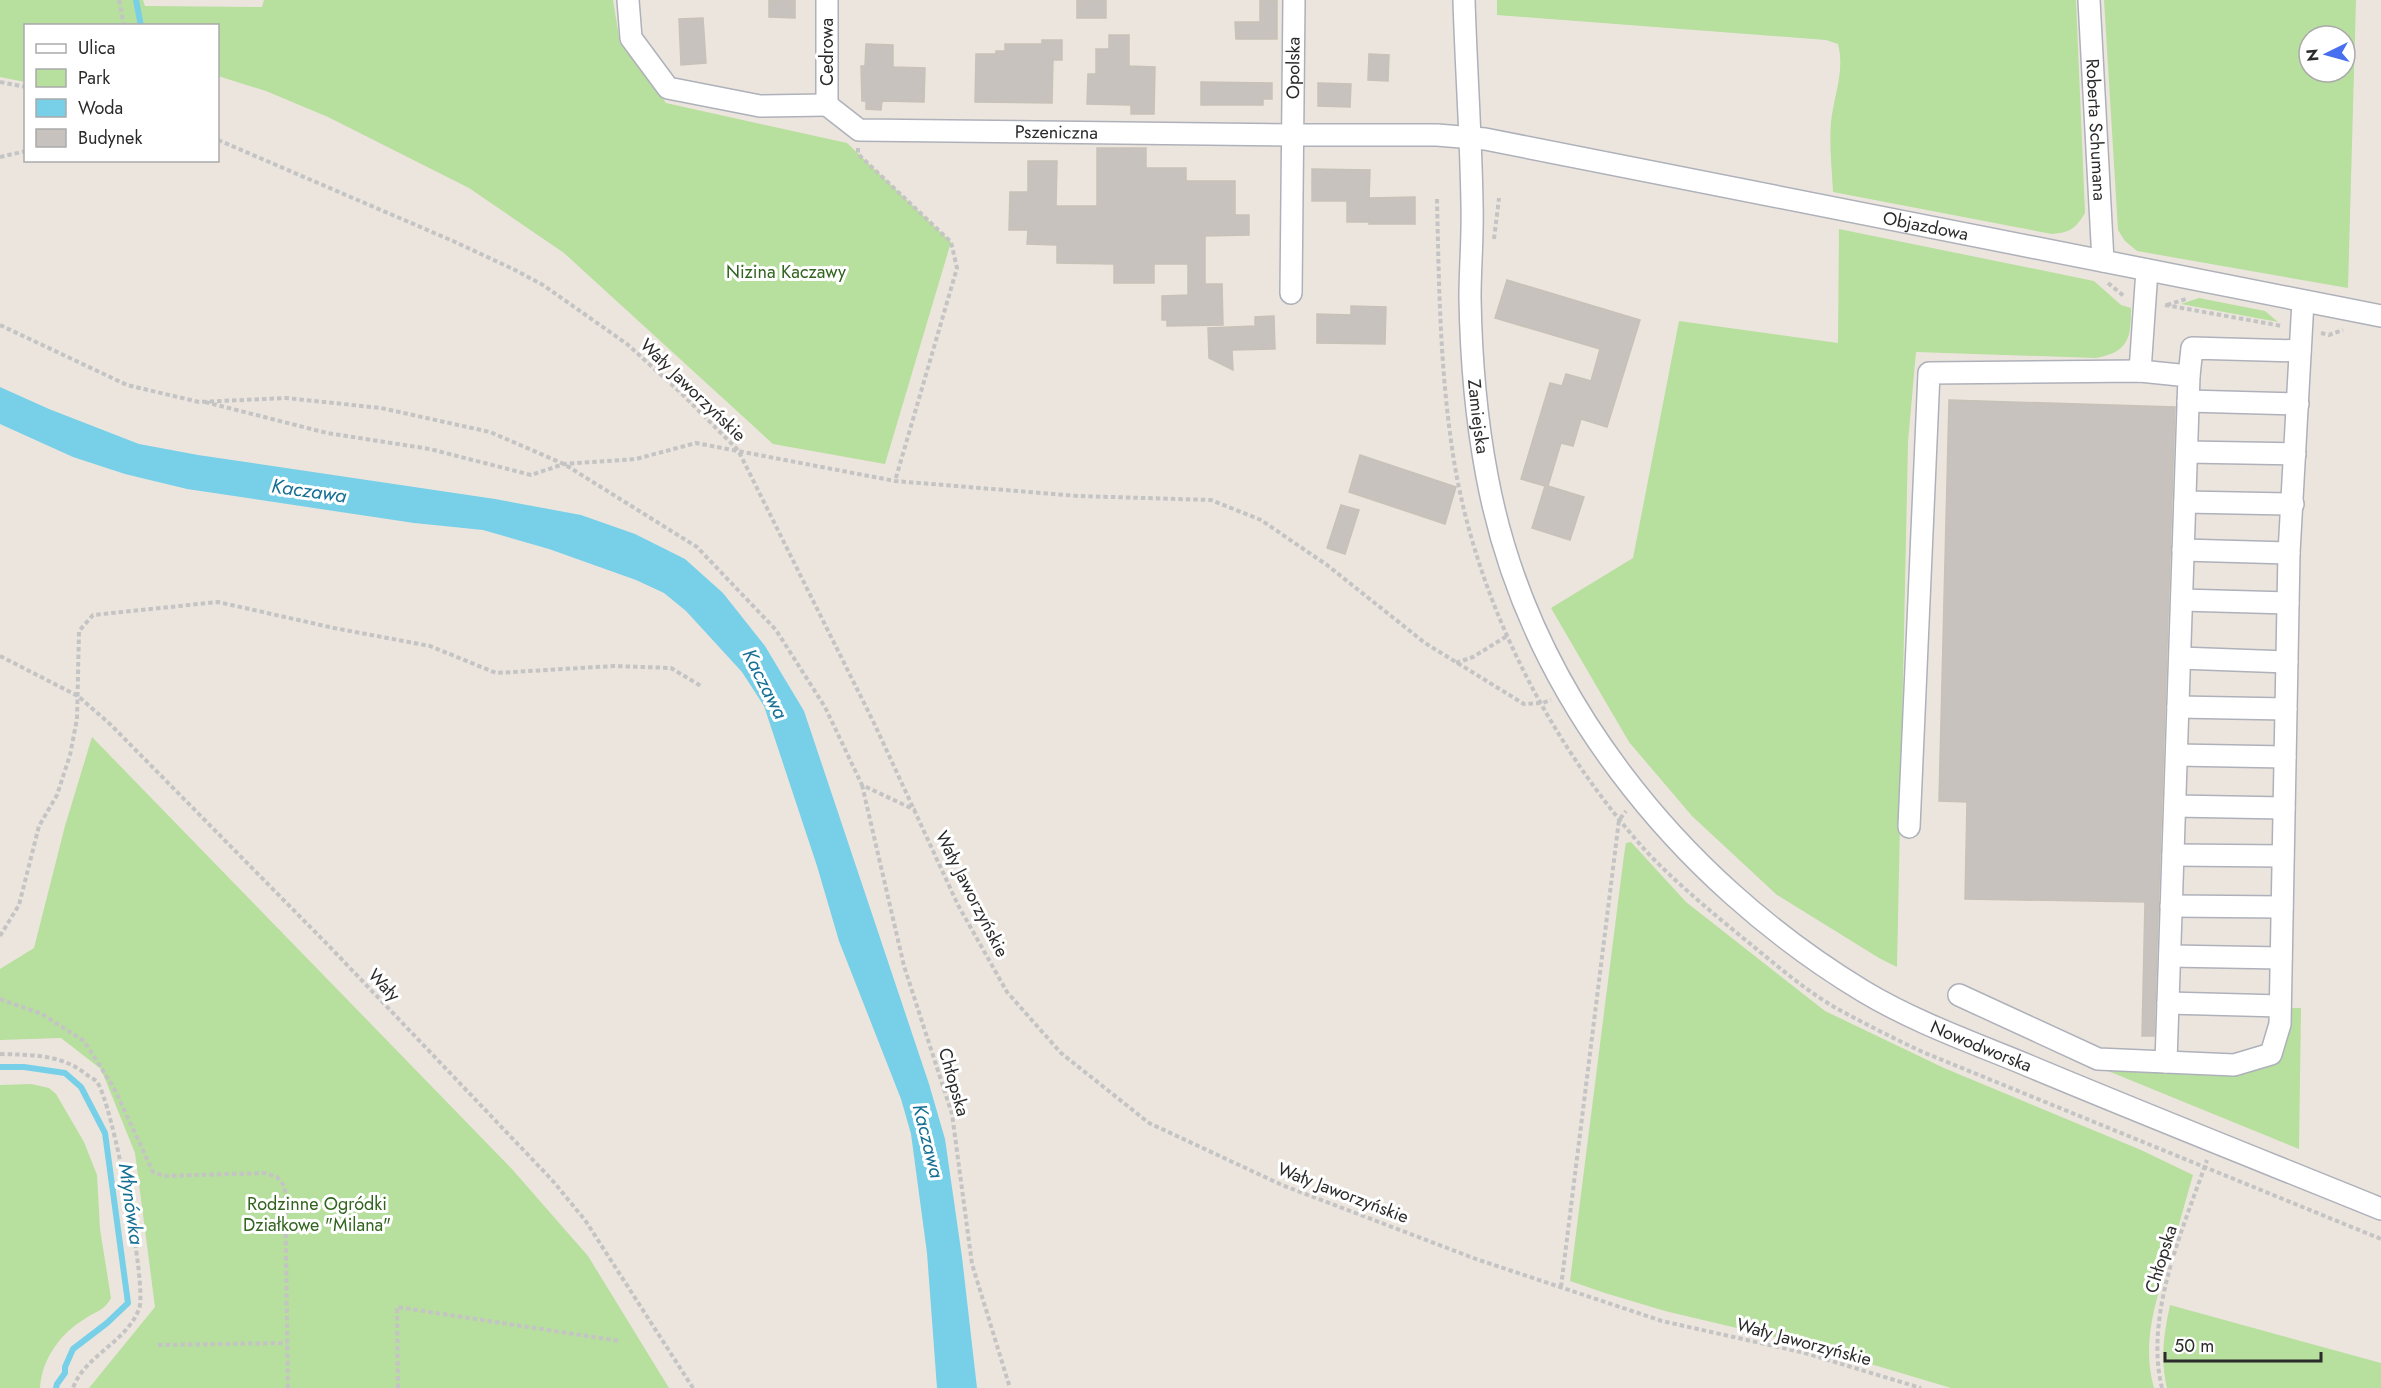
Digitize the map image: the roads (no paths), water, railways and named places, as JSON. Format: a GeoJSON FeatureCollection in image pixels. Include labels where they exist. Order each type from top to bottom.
{"type":"FeatureCollection","features":[{"type":"Feature","properties":{"kind":"street"},"geometry":{"type":"LineString","coordinates":[[628,0],[631,38],[668,88],[760,106],[827,105]]}},
{"type":"Feature","properties":{"kind":"street","name":"Cedrowa"},"geometry":{"type":"LineString","coordinates":[[827,0],[827,105]]}},
{"type":"Feature","properties":{"kind":"street","name":"Opolska"},"geometry":{"type":"LineString","coordinates":[[1294,0],[1294,135]]}},
{"type":"Feature","properties":{"kind":"street","name":"Zamiejska"},"geometry":{"type":"LineString","coordinates":[[1464,0],[1472,209],[1470,301],[1480,439],[1487,479],[1501,537],[1516,582],[1534,624],[1569,693],[1612,762],[1637,795]]}},
{"type":"Feature","properties":{"kind":"street","name":"Roberta Schumana"},"geometry":{"type":"LineString","coordinates":[[2089,0],[2103,261]]}},
{"type":"Feature","properties":{"kind":"street","name":"Pszeniczna"},"geometry":{"type":"LineString","coordinates":[[827,105],[859,130],[1437,135],[1470,138]]}},
{"type":"Feature","properties":{"kind":"street"},"geometry":{"type":"LineString","coordinates":[[1291,293],[1294,135]]}},
{"type":"Feature","properties":{"kind":"street","name":"Objazdowa"},"geometry":{"type":"LineString","coordinates":[[1470,138],[1610,163],[2381,316]]}},
{"type":"Feature","properties":{"kind":"street"},"geometry":{"type":"LineString","coordinates":[[2140,371],[2147,270]]}},
{"type":"Feature","properties":{"kind":"street"},"geometry":{"type":"LineString","coordinates":[[1959,995],[2098,1059],[2234,1065],[2271,1054],[2280,1024],[2289,553],[2303,301]]}},
{"type":"Feature","properties":{"kind":"street"},"geometry":{"type":"LineString","coordinates":[[2166,1062],[2188,401],[2192,348],[2300,351]]}},
{"type":"Feature","properties":{"kind":"street"},"geometry":{"type":"LineString","coordinates":[[1909,827],[1929,373],[2140,371],[2189,376]]}},
{"type":"Feature","properties":{"kind":"street"},"geometry":{"type":"LineString","coordinates":[[2188,401],[2298,404]]}},
{"type":"Feature","properties":{"kind":"street"},"geometry":{"type":"LineString","coordinates":[[2187,452],[2295,454]]}},
{"type":"Feature","properties":{"kind":"street"},"geometry":{"type":"LineString","coordinates":[[2185,502],[2293,504]]}},
{"type":"Feature","properties":{"kind":"street"},"geometry":{"type":"LineString","coordinates":[[2183,550],[2289,553]]}},
{"type":"Feature","properties":{"kind":"street"},"geometry":{"type":"LineString","coordinates":[[2182,600],[2288,603]]}},
{"type":"Feature","properties":{"kind":"street"},"geometry":{"type":"LineString","coordinates":[[2180,658],[2287,662]]}},
{"type":"Feature","properties":{"kind":"street"},"geometry":{"type":"LineString","coordinates":[[2178,707],[2286,709]]}},
{"type":"Feature","properties":{"kind":"street"},"geometry":{"type":"LineString","coordinates":[[2177,755],[2285,757]]}},
{"type":"Feature","properties":{"kind":"street","name":"Nowodworska"},"geometry":{"type":"LineString","coordinates":[[1637,795],[1672,836],[1753,911],[1822,964],[1865,992],[1901,1011],[1974,1042],[2381,1209]]}},
{"type":"Feature","properties":{"kind":"street"},"geometry":{"type":"LineString","coordinates":[[2175,806],[2284,808]]}},
{"type":"Feature","properties":{"kind":"street"},"geometry":{"type":"LineString","coordinates":[[2173,855],[2283,856]]}},
{"type":"Feature","properties":{"kind":"street"},"geometry":{"type":"LineString","coordinates":[[2171,906],[2282,907]]}},
{"type":"Feature","properties":{"kind":"street"},"geometry":{"type":"LineString","coordinates":[[2170,956],[2281,958]]}},
{"type":"Feature","properties":{"kind":"street"},"geometry":{"type":"LineString","coordinates":[[2168,1003],[2280,1006]]}},
{"type":"Feature","properties":{"kind":"water","name":"Kaczawa"},"geometry":{"type":"Polygon","coordinates":[[[0,387],[139,444],[198,455],[495,499],[581,515],[635,534],[685,559],[723,593],[765,646],[804,711],[929,1084],[945,1139],[962,1257],[977,1388],[937,1388],[927,1253],[911,1134],[901,1099],[839,941],[817,866],[764,706],[742,672],[686,611],[664,593],[636,580],[549,549],[483,530],[414,523],[187,489],[125,474],[73,457],[0,424],[0,387]]]}},
{"type":"Feature","properties":{"kind":"waterway"},"geometry":{"type":"LineString","coordinates":[[136,0],[141,24]]}},
{"type":"Feature","properties":{"kind":"waterway","name":"Młynówka"},"geometry":{"type":"LineString","coordinates":[[0,1067],[24,1067],[65,1073],[81,1087],[105,1133],[128,1303],[107,1323],[73,1349],[65,1367],[65,1373],[56,1388]]}},
{"type":"Feature","properties":{"kind":"park label","name":"Nizina Kaczawy"},"geometry":{"type":"Point","coordinates":[786,272]}},
{"type":"Feature","properties":{"kind":"park label","name":"Rodzinne Ogródki Działkowe \"Milana\""},"geometry":{"type":"Point","coordinates":[317,1214]}}]}
